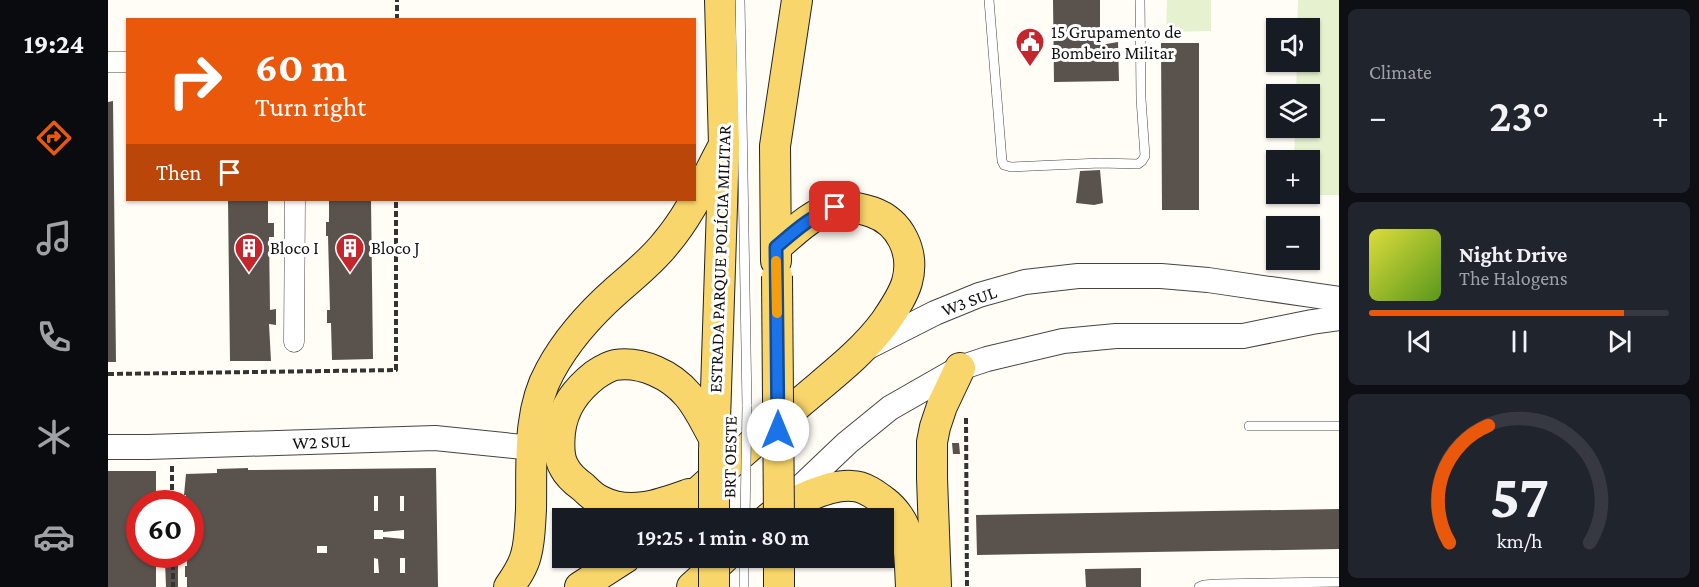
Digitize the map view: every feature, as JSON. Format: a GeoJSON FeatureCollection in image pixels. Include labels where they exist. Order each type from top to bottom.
{"type":"FeatureCollection","features":[{"type":"Feature","properties":{"kind":"main road","name":"ESTRADA PARQUE POLÍCIA MILITAR"},"geometry":{"type":"LineString","coordinates":[[714,508],[724,145],[720,0]]}},
{"type":"Feature","properties":{"kind":"main road"},"geometry":{"type":"LineString","coordinates":[[765,508],[776,261],[775,146],[797,0]]}},
{"type":"Feature","properties":{"kind":"main road"},"geometry":{"type":"LineString","coordinates":[[696,197],[724,145]]}},
{"type":"Feature","properties":{"kind":"main road"},"geometry":{"type":"LineString","coordinates":[[509,587],[519,573],[526,554],[530,528],[534,416],[549,372],[581,327],[666,243],[694,201]]}},
{"type":"Feature","properties":{"kind":"main road"},"geometry":{"type":"LineString","coordinates":[[776,261],[809,219],[821,212],[835,207],[859,207],[889,220],[899,231],[908,248],[910,264],[907,282],[892,312],[860,351]]}},
{"type":"Feature","properties":{"kind":"main road","name":"W3 SUL"},"geometry":{"type":"LineString","coordinates":[[681,508],[860,351]]}},
{"type":"Feature","properties":{"kind":"main road"},"geometry":{"type":"LineString","coordinates":[[698,492],[650,507],[628,508],[612,506],[599,501],[574,480],[564,467],[560,453],[560,438],[565,412],[580,388],[599,373],[613,365],[634,364],[670,378],[681,387],[697,407],[714,446]]}},
{"type":"Feature","properties":{"kind":"main road"},"geometry":{"type":"LineString","coordinates":[[936,587],[932,442],[942,406],[960,368]]}},
{"type":"Feature","properties":{"kind":"main road"},"geometry":{"type":"LineString","coordinates":[[785,508],[827,489],[841,486],[855,486],[866,490],[891,508]]}},
{"type":"Feature","properties":{"kind":"main road"},"geometry":{"type":"LineString","coordinates":[[894,512],[906,530],[911,587]]}},
{"type":"Feature","properties":{"kind":"main road"},"geometry":{"type":"LineString","coordinates":[[580,587],[609,568]]}},
{"type":"Feature","properties":{"kind":"main road"},"geometry":{"type":"LineString","coordinates":[[692,587],[713,568]]}},
{"type":"Feature","properties":{"kind":"main road"},"geometry":{"type":"LineString","coordinates":[[714,568],[714,587]]}},
{"type":"Feature","properties":{"kind":"main road"},"geometry":{"type":"LineString","coordinates":[[779,568],[779,587]]}},
{"type":"Feature","properties":{"kind":"street"},"geometry":{"type":"LineString","coordinates":[[108,62],[126,62]]}},
{"type":"Feature","properties":{"kind":"street"},"geometry":{"type":"LineString","coordinates":[[294,342],[295,201]]}},
{"type":"Feature","properties":{"kind":"street","name":"W3 SUL"},"geometry":{"type":"LineString","coordinates":[[860,351],[935,313],[980,295],[1025,282],[1078,276],[1161,276],[1208,280],[1338,313]]}},
{"type":"Feature","properties":{"kind":"street","name":"W3 SUL"},"geometry":{"type":"LineString","coordinates":[[776,508],[847,443],[890,408],[960,368],[987,358],[1064,341],[1116,336],[1243,336],[1312,322],[1338,313]]}},
{"type":"Feature","properties":{"kind":"street","name":"W2 SUL"},"geometry":{"type":"LineString","coordinates":[[108,447],[435,438],[533,448]]}},
{"type":"Feature","properties":{"kind":"lane","name":"BRT OESTE"},"geometry":{"type":"LineString","coordinates":[[740,0],[747,406],[763,508]]}},
{"type":"Feature","properties":{"kind":"lane"},"geometry":{"type":"LineString","coordinates":[[989,0],[1002,161],[1004,165],[1011,167],[1100,163],[1138,164],[1142,160],[1144,156],[1140,0]]}},
{"type":"Feature","properties":{"kind":"lane"},"geometry":{"type":"LineString","coordinates":[[1249,426],[1339,426]]}},
{"type":"Feature","properties":{"kind":"lane"},"geometry":{"type":"LineString","coordinates":[[744,568],[744,587]]}},
{"type":"Feature","properties":{"kind":"lane"},"geometry":{"type":"LineString","coordinates":[[1199,587],[1216,584],[1339,582]]}},
{"type":"Feature","properties":{"kind":"path"},"geometry":{"type":"LineString","coordinates":[[397,0],[397,18]]}},
{"type":"Feature","properties":{"kind":"path"},"geometry":{"type":"LineString","coordinates":[[966,412],[967,587]]}},
{"type":"Feature","properties":{"kind":"path"},"geometry":{"type":"LineString","coordinates":[[171,446],[172,490]]}},
{"type":"Feature","properties":{"kind":"path"},"geometry":{"type":"LineString","coordinates":[[173,568],[173,587]]}},
{"type":"Feature","properties":{"kind":"green space"},"geometry":{"type":"Polygon","coordinates":[[[1167,0],[1211,0],[1211,31],[1166,32],[1167,0]]]}},
{"type":"Feature","properties":{"kind":"green space"},"geometry":{"type":"Polygon","coordinates":[[[1298,0],[1339,0],[1339,195],[1320,195],[1320,150],[1294,150],[1295,138],[1320,138],[1320,84],[1296,84],[1297,72],[1320,72],[1320,18],[1297,18],[1298,0]]]}},
{"type":"Feature","properties":{"kind":"building"},"geometry":{"type":"Polygon","coordinates":[[[1053,0],[1100,0],[1100,45],[1118,42],[1119,81],[1054,82],[1053,0]]]}},
{"type":"Feature","properties":{"kind":"building"},"geometry":{"type":"Polygon","coordinates":[[[1161,43],[1199,43],[1199,210],[1162,210],[1161,43]]]}},
{"type":"Feature","properties":{"kind":"building"},"geometry":{"type":"Polygon","coordinates":[[[113,101],[116,362],[108,362],[108,102],[113,101]]]}},
{"type":"Feature","properties":{"kind":"building"},"geometry":{"type":"Polygon","coordinates":[[[1100,170],[1103,203],[1094,205],[1076,203],[1080,171],[1100,170]]]}},
{"type":"Feature","properties":{"kind":"building","name":"Bloco I"},"geometry":{"type":"Polygon","coordinates":[[[228,201],[268,201],[268,223],[274,223],[274,237],[269,237],[270,310],[276,309],[276,325],[269,324],[271,361],[230,361],[228,201]]]}},
{"type":"Feature","properties":{"kind":"building","name":"Bloco J"},"geometry":{"type":"Polygon","coordinates":[[[329,201],[371,201],[373,359],[332,360],[331,323],[327,323],[327,310],[330,310],[326,222],[329,222],[329,201]]]}},
{"type":"Feature","properties":{"kind":"building"},"geometry":{"type":"Polygon","coordinates":[[[952,443],[959,443],[960,454],[953,454],[952,443]]]}},
{"type":"Feature","properties":{"kind":"building"},"geometry":{"type":"Polygon","coordinates":[[[248,468],[248,470],[436,468],[438,587],[187,587],[185,568],[204,568],[204,490],[184,490],[186,474],[217,473],[217,469],[248,468]],[[374,496],[374,511],[378,511],[378,496],[374,496]],[[400,496],[400,511],[404,511],[404,496],[400,496]],[[374,530],[374,539],[383,539],[383,537],[404,539],[404,530],[383,532],[383,530],[374,530]],[[317,546],[317,553],[327,553],[327,546],[317,546]],[[374,558],[374,573],[379,573],[378,559],[374,558]],[[400,558],[400,573],[405,573],[405,558],[400,558]]]}},
{"type":"Feature","properties":{"kind":"building"},"geometry":{"type":"Polygon","coordinates":[[[108,471],[156,471],[156,490],[126,490],[126,568],[156,568],[156,587],[108,587],[108,471]]]}},
{"type":"Feature","properties":{"kind":"building"},"geometry":{"type":"Polygon","coordinates":[[[1339,509],[1339,549],[977,555],[976,515],[1339,509]]]}},
{"type":"Feature","properties":{"kind":"building"},"geometry":{"type":"Polygon","coordinates":[[[165,568],[178,568],[178,587],[166,587],[165,568]]]}},
{"type":"Feature","properties":{"kind":"building"},"geometry":{"type":"Polygon","coordinates":[[[1141,568],[1141,587],[1086,587],[1085,569],[1141,568]]]}},
{"type":"Feature","properties":{"kind":"slow traffic"},"geometry":{"type":"LineString","coordinates":[[776,261],[777,313]]}},
{"type":"Feature","properties":{"kind":"place","name":"15 Grupamento de Bombeiro Militar"},"geometry":{"type":"Point","coordinates":[1030,68]}},
{"type":"Feature","properties":{"kind":"place","name":"Bloco I"},"geometry":{"type":"Point","coordinates":[249,274]}},
{"type":"Feature","properties":{"kind":"place","name":"Bloco J"},"geometry":{"type":"Point","coordinates":[350,274]}},
{"type":"Feature","properties":{"kind":"route"},"geometry":{"type":"LineString","coordinates":[[778,430],[776,247],[809,219],[835,207]]}}]}
